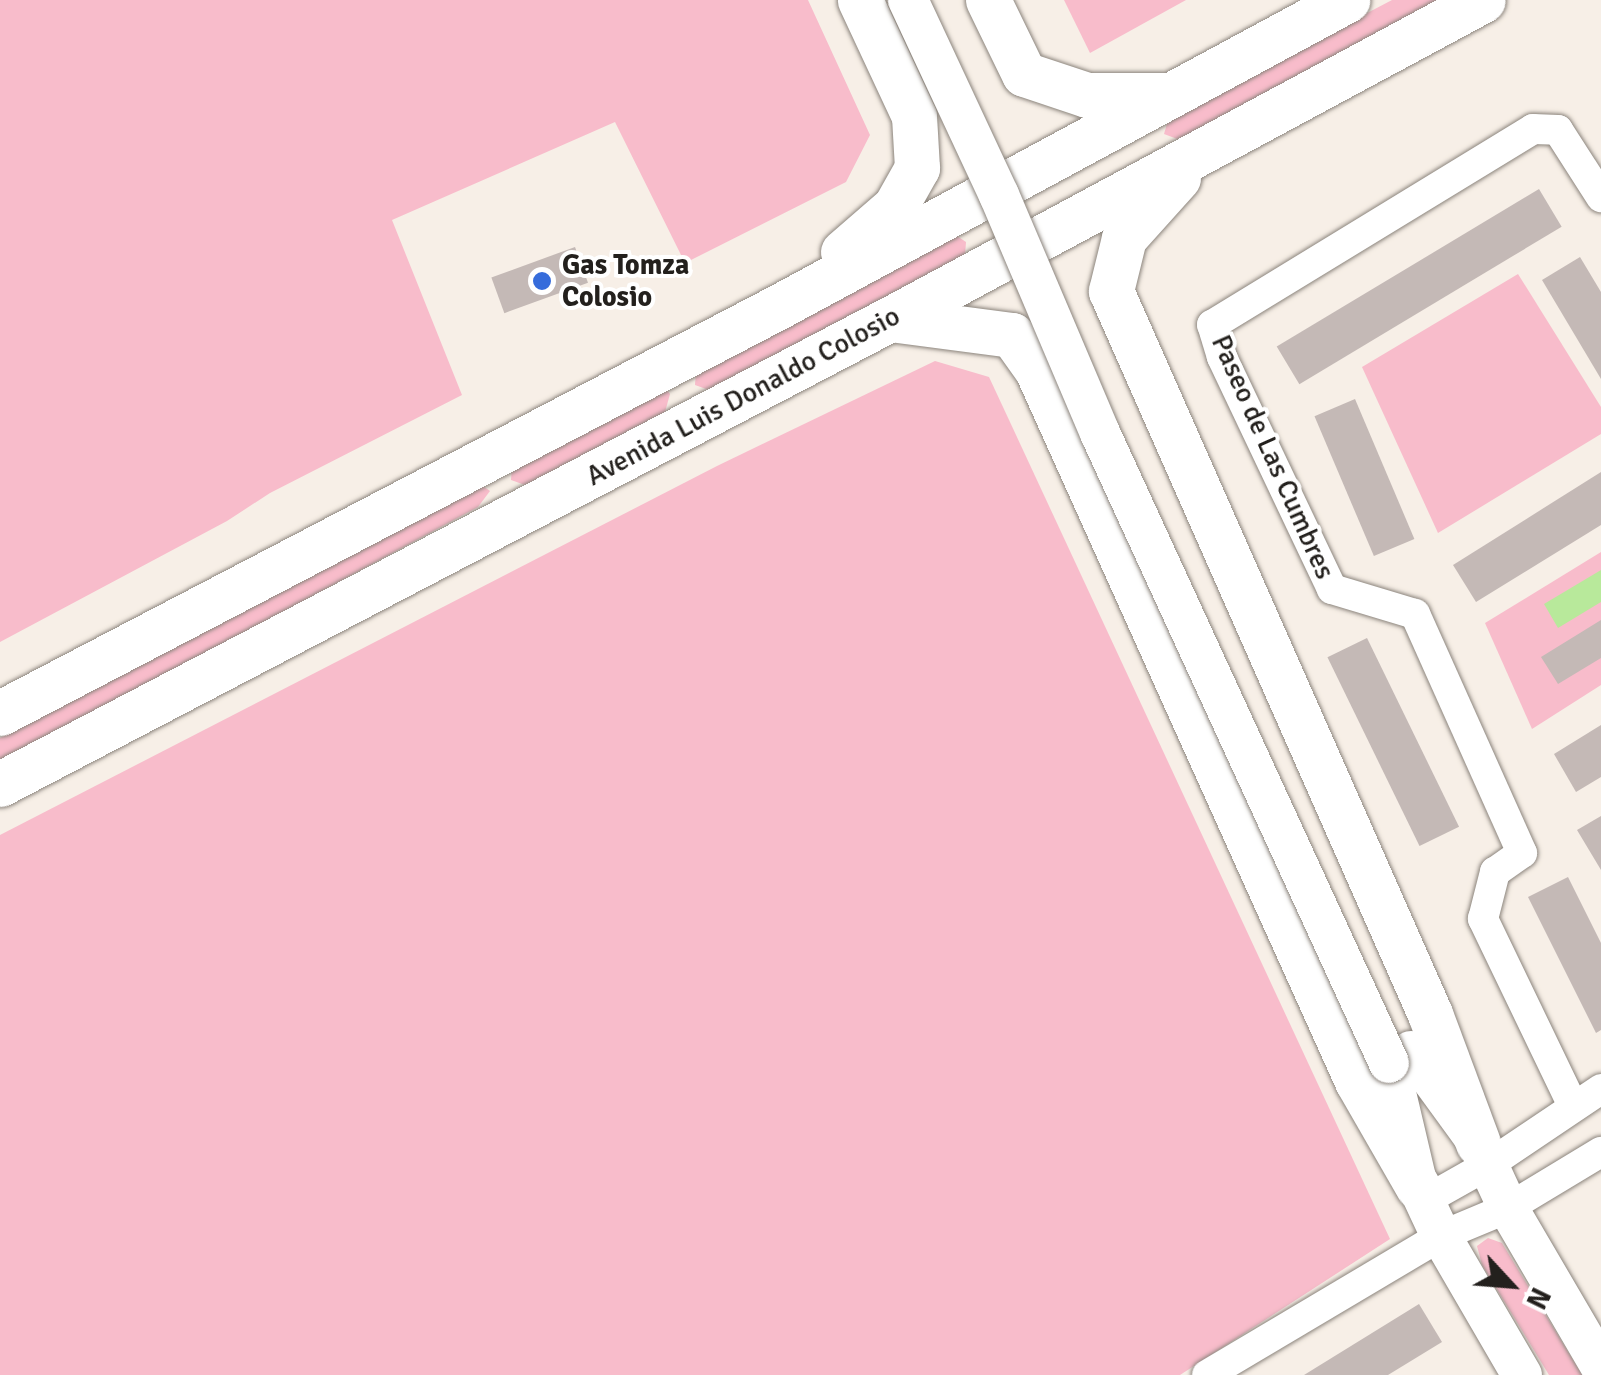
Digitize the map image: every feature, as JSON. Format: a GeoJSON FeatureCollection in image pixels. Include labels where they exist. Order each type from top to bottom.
{"type":"FeatureCollection","features":[{"type":"Feature","properties":{"kind":"main road"},"geometry":{"type":"LineString","coordinates":[[778,307],[895,207],[916,168],[914,116],[860,0]]}},
{"type":"Feature","properties":{"kind":"main road"},"geometry":{"type":"LineString","coordinates":[[908,0],[999,195],[1100,434],[1400,1057],[1483,1154]]}},
{"type":"Feature","properties":{"kind":"main road"},"geometry":{"type":"LineString","coordinates":[[934,0],[1400,1057],[1428,1208]]}},
{"type":"Feature","properties":{"kind":"main road"},"geometry":{"type":"LineString","coordinates":[[988,0],[1024,74],[1087,95],[1173,95]]}},
{"type":"Feature","properties":{"kind":"main road"},"geometry":{"type":"LineString","coordinates":[[0,713],[778,307],[1347,0]]}},
{"type":"Feature","properties":{"kind":"main road","name":"Avenida Luis Donaldo Colosio"},"geometry":{"type":"LineString","coordinates":[[0,784],[890,320],[1483,0]]}},
{"type":"Feature","properties":{"kind":"main road"},"geometry":{"type":"LineString","coordinates":[[1214,145],[1158,196],[1124,238],[1112,291],[1430,1014],[1483,1154],[1508,1208],[1601,1368]]}},
{"type":"Feature","properties":{"kind":"main road"},"geometry":{"type":"LineString","coordinates":[[890,320],[1012,335],[1037,370],[1358,1081],[1522,1375]]}},
{"type":"Feature","properties":{"kind":"street","name":"Paseo de Las Cumbres"},"geometry":{"type":"LineString","coordinates":[[1573,1106],[1484,919],[1494,872],[1522,853],[1415,614],[1332,589],[1222,358],[1212,325],[1533,129],[1558,130],[1601,197]]}},
{"type":"Feature","properties":{"kind":"street"},"geometry":{"type":"LineString","coordinates":[[1207,1375],[1428,1208],[1483,1154],[1601,1089]]}},
{"type":"Feature","properties":{"kind":"street"},"geometry":{"type":"LineString","coordinates":[[1428,1208],[1508,1208],[1601,1152]]}},
{"type":"Feature","properties":{"kind":"shaded area"},"geometry":{"type":"Polygon","coordinates":[[[0,0],[808,0],[870,135],[846,182],[685,263],[615,122],[392,220],[462,395],[270,493],[227,521],[0,642],[0,0]]]}},
{"type":"Feature","properties":{"kind":"shaded area"},"geometry":{"type":"Polygon","coordinates":[[[1064,0],[1186,0],[1090,53],[1064,0]]]}},
{"type":"Feature","properties":{"kind":"shaded area"},"geometry":{"type":"Polygon","coordinates":[[[1392,0],[1444,0],[1180,140],[1164,134],[1169,117],[1392,0]]]}},
{"type":"Feature","properties":{"kind":"shaded area"},"geometry":{"type":"Polygon","coordinates":[[[957,236],[966,242],[965,255],[709,390],[695,385],[696,371],[957,236]]]}},
{"type":"Feature","properties":{"kind":"shaded area"},"geometry":{"type":"Polygon","coordinates":[[[1518,274],[1601,407],[1601,434],[1438,533],[1362,367],[1518,274]]]}},
{"type":"Feature","properties":{"kind":"shaded area"},"geometry":{"type":"Polygon","coordinates":[[[935,361],[989,377],[1390,1239],[1180,1375],[0,1375],[0,835],[717,466],[935,361]]]}},
{"type":"Feature","properties":{"kind":"shaded area"},"geometry":{"type":"Polygon","coordinates":[[[663,385],[670,394],[665,412],[525,485],[511,480],[512,466],[663,385]]]}},
{"type":"Feature","properties":{"kind":"shaded area"},"geometry":{"type":"Polygon","coordinates":[[[477,482],[490,491],[478,507],[0,764],[0,738],[477,482]]]}},
{"type":"Feature","properties":{"kind":"shaded area"},"geometry":{"type":"Polygon","coordinates":[[[1601,552],[1601,685],[1532,729],[1485,623],[1601,552]]]}},
{"type":"Feature","properties":{"kind":"shaded area"},"geometry":{"type":"Polygon","coordinates":[[[1601,570],[1601,602],[1558,628],[1544,604],[1601,570]]]}},
{"type":"Feature","properties":{"kind":"shaded area"},"geometry":{"type":"Polygon","coordinates":[[[1488,1238],[1502,1243],[1582,1375],[1549,1375],[1482,1265],[1477,1246],[1488,1238]]]}},
{"type":"Feature","properties":{"kind":"building"},"geometry":{"type":"Polygon","coordinates":[[[1539,189],[1562,227],[1299,384],[1277,347],[1539,189]]]}},
{"type":"Feature","properties":{"kind":"building"},"geometry":{"type":"Polygon","coordinates":[[[575,247],[588,283],[504,313],[491,277],[575,247]]]}},
{"type":"Feature","properties":{"kind":"building"},"geometry":{"type":"Polygon","coordinates":[[[1580,257],[1601,292],[1601,379],[1542,280],[1580,257]]]}},
{"type":"Feature","properties":{"kind":"building"},"geometry":{"type":"Polygon","coordinates":[[[1355,399],[1414,539],[1374,556],[1314,416],[1355,399]]]}},
{"type":"Feature","properties":{"kind":"building"},"geometry":{"type":"Polygon","coordinates":[[[1601,472],[1601,525],[1476,602],[1453,565],[1601,472]]]}},
{"type":"Feature","properties":{"kind":"building"},"geometry":{"type":"Polygon","coordinates":[[[1601,620],[1601,658],[1558,684],[1541,657],[1601,620]]]}},
{"type":"Feature","properties":{"kind":"building"},"geometry":{"type":"Polygon","coordinates":[[[1367,638],[1459,827],[1420,846],[1327,657],[1367,638]]]}},
{"type":"Feature","properties":{"kind":"building"},"geometry":{"type":"Polygon","coordinates":[[[1601,725],[1601,777],[1576,792],[1554,754],[1601,725]]]}},
{"type":"Feature","properties":{"kind":"building"},"geometry":{"type":"Polygon","coordinates":[[[1601,816],[1601,870],[1577,830],[1601,816]]]}},
{"type":"Feature","properties":{"kind":"building"},"geometry":{"type":"Polygon","coordinates":[[[1568,877],[1601,943],[1601,1030],[1596,1033],[1528,897],[1568,877]]]}},
{"type":"Feature","properties":{"kind":"building"},"geometry":{"type":"Polygon","coordinates":[[[1419,1304],[1442,1342],[1388,1375],[1304,1375],[1419,1304]]]}},
{"type":"Feature","properties":{"kind":"place","name":"Gas Tomza Colosio"},"geometry":{"type":"Point","coordinates":[542,281]}}]}
